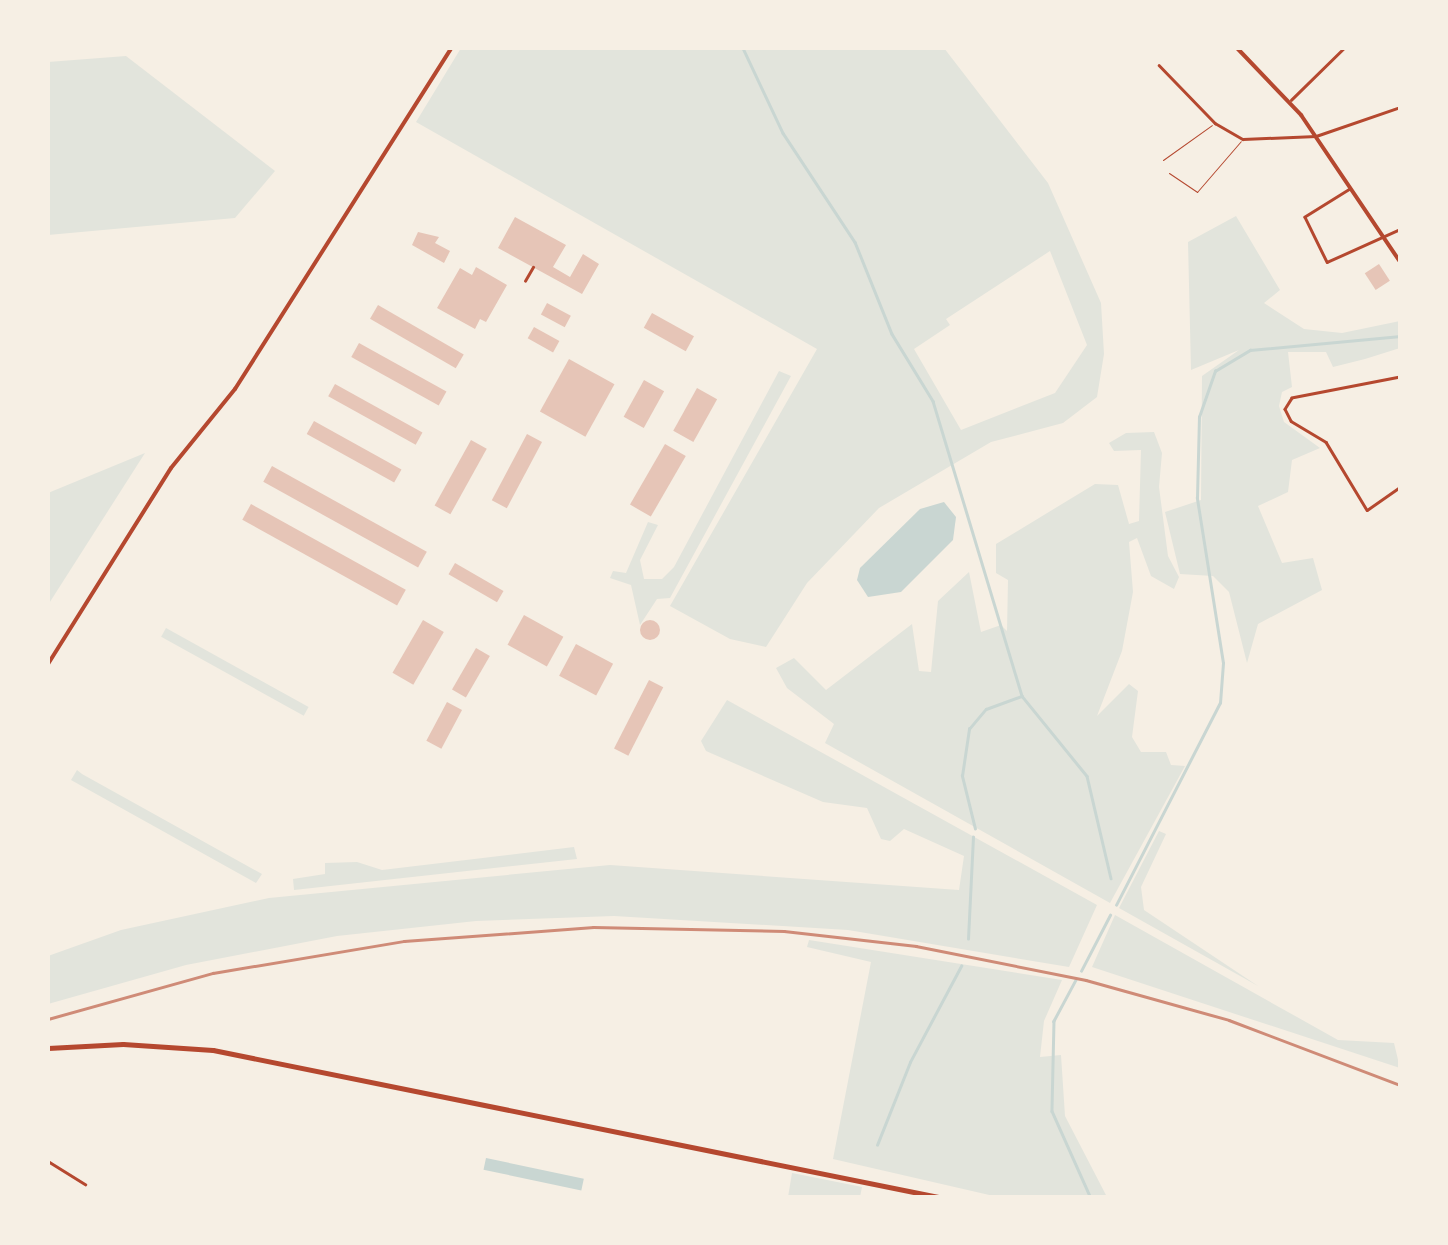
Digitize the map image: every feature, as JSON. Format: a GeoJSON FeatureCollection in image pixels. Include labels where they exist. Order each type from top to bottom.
{"type":"FeatureCollection","features":[{"type":"Feature","properties":{"kind":"main road"},"geometry":{"type":"LineString","coordinates":[[48,1048],[123,1044],[213,1050],[942,1198]]}},
{"type":"Feature","properties":{"kind":"street"},"geometry":{"type":"LineString","coordinates":[[48,664],[170,468],[236,389],[451,48]]}},
{"type":"Feature","properties":{"kind":"street"},"geometry":{"type":"LineString","coordinates":[[1238,48],[1290,101],[1400,262]]}},
{"type":"Feature","properties":{"kind":"street"},"geometry":{"type":"LineString","coordinates":[[1290,101],[1344,48]]}},
{"type":"Feature","properties":{"kind":"street"},"geometry":{"type":"LineString","coordinates":[[1159,65],[1215,123],[1243,139],[1316,136],[1400,107]]}},
{"type":"Feature","properties":{"kind":"street"},"geometry":{"type":"LineString","coordinates":[[1352,188],[1305,217],[1324,258],[1335,262],[1400,229]]}},
{"type":"Feature","properties":{"kind":"street"},"geometry":{"type":"LineString","coordinates":[[524,282],[532,267]]}},
{"type":"Feature","properties":{"kind":"street"},"geometry":{"type":"LineString","coordinates":[[1400,377],[1300,396],[1288,402],[1286,415],[1326,442],[1367,510],[1400,487]]}},
{"type":"Feature","properties":{"kind":"street"},"geometry":{"type":"LineString","coordinates":[[48,1161],[85,1184]]}},
{"type":"Feature","properties":{"kind":"lane"},"geometry":{"type":"LineString","coordinates":[[1163,160],[1215,123]]}},
{"type":"Feature","properties":{"kind":"lane"},"geometry":{"type":"LineString","coordinates":[[1169,173],[1197,192],[1243,139]]}},
{"type":"Feature","properties":{"kind":"shaded area"},"geometry":{"type":"Polygon","coordinates":[[[461,48],[944,48],[1048,183],[1101,303],[1104,354],[1097,397],[1063,423],[991,442],[879,508],[807,583],[766,647],[730,639],[670,606],[817,349],[416,122],[461,48]],[[1050,251],[946,319],[950,325],[914,349],[961,430],[1055,393],[1087,345],[1050,251]]]}},
{"type":"Feature","properties":{"kind":"shaded area"},"geometry":{"type":"Polygon","coordinates":[[[126,56],[275,171],[235,218],[48,235],[48,62],[126,56]]]}},
{"type":"Feature","properties":{"kind":"shaded area"},"geometry":{"type":"Polygon","coordinates":[[[1236,216],[1280,290],[1264,303],[1304,329],[1342,333],[1400,321],[1400,348],[1365,359],[1333,367],[1326,352],[1288,352],[1292,387],[1282,392],[1279,406],[1284,422],[1320,448],[1292,460],[1288,492],[1258,506],[1282,563],[1313,558],[1322,590],[1258,624],[1247,663],[1229,592],[1213,576],[1180,574],[1165,512],[1201,500],[1202,376],[1239,350],[1191,370],[1188,242],[1236,216]]]}},
{"type":"Feature","properties":{"kind":"shaded area"},"geometry":{"type":"Polygon","coordinates":[[[779,371],[791,376],[670,598],[657,599],[640,625],[631,585],[610,578],[613,571],[626,573],[648,522],[658,525],[640,560],[644,579],[662,579],[674,567],[779,371]]]}},
{"type":"Feature","properties":{"kind":"shaded area"},"geometry":{"type":"Polygon","coordinates":[[[1154,432],[1162,453],[1159,487],[1168,556],[1179,577],[1174,589],[1151,576],[1137,538],[1129,542],[1133,592],[1122,651],[1097,716],[1129,684],[1138,691],[1132,737],[1141,752],[1166,752],[1171,765],[1185,766],[1110,903],[825,743],[834,724],[787,688],[776,668],[794,658],[826,690],[912,624],[919,671],[931,672],[938,601],[969,572],[981,632],[1001,625],[1007,631],[1008,580],[996,573],[996,544],[1095,484],[1118,485],[1129,524],[1139,521],[1141,450],[1114,451],[1109,443],[1126,433],[1154,432]]]}},
{"type":"Feature","properties":{"kind":"shaded area"},"geometry":{"type":"Polygon","coordinates":[[[145,453],[48,605],[48,493],[145,453]]]}},
{"type":"Feature","properties":{"kind":"shaded area"},"geometry":{"type":"Polygon","coordinates":[[[944,502],[956,517],[953,540],[901,592],[868,597],[857,580],[860,568],[920,509],[944,502]]]}},
{"type":"Feature","properties":{"kind":"shaded area"},"geometry":{"type":"Polygon","coordinates":[[[166,628],[309,707],[304,716],[161,637],[166,628]]]}},
{"type":"Feature","properties":{"kind":"shaded area"},"geometry":{"type":"Polygon","coordinates":[[[727,700],[1097,905],[1069,967],[848,930],[614,916],[476,921],[337,936],[186,965],[48,1004],[48,956],[121,930],[269,898],[610,865],[959,890],[964,856],[904,829],[890,841],[881,839],[867,808],[823,802],[706,751],[701,741],[727,700]]]}},
{"type":"Feature","properties":{"kind":"shaded area"},"geometry":{"type":"Polygon","coordinates":[[[77,770],[262,874],[256,883],[71,780],[77,770]]]}},
{"type":"Feature","properties":{"kind":"shaded area"},"geometry":{"type":"Polygon","coordinates":[[[1159,831],[1166,834],[1141,887],[1144,910],[1258,986],[1119,908],[1159,831]]]}},
{"type":"Feature","properties":{"kind":"shaded area"},"geometry":{"type":"Polygon","coordinates":[[[574,847],[577,859],[294,890],[293,879],[325,874],[325,863],[357,862],[382,870],[574,847]]]}},
{"type":"Feature","properties":{"kind":"shaded area"},"geometry":{"type":"Polygon","coordinates":[[[1115,915],[1338,1040],[1394,1043],[1400,1068],[1092,967],[1115,915]]]}},
{"type":"Feature","properties":{"kind":"shaded area"},"geometry":{"type":"Polygon","coordinates":[[[809,940],[1062,980],[1044,1021],[1040,1057],[1061,1055],[1065,1116],[1107,1197],[998,1197],[833,1159],[871,962],[807,947],[809,940]]]}},
{"type":"Feature","properties":{"kind":"shaded area"},"geometry":{"type":"Polygon","coordinates":[[[486,1158],[584,1179],[581,1191],[484,1170],[486,1158]]]}},
{"type":"Feature","properties":{"kind":"shaded area"},"geometry":{"type":"Polygon","coordinates":[[[792,1173],[862,1187],[860,1197],[788,1197],[792,1173]]]}},
{"type":"Feature","properties":{"kind":"building"},"geometry":{"type":"Polygon","coordinates":[[[515,217],[566,245],[553,267],[570,277],[583,254],[599,264],[582,294],[498,248],[515,217]]]}},
{"type":"Feature","properties":{"kind":"building"},"geometry":{"type":"Polygon","coordinates":[[[418,232],[439,237],[435,243],[450,251],[444,263],[412,245],[418,232]]]}},
{"type":"Feature","properties":{"kind":"building"},"geometry":{"type":"Polygon","coordinates":[[[1379,264],[1390,281],[1376,290],[1365,273],[1379,264]]]}},
{"type":"Feature","properties":{"kind":"building"},"geometry":{"type":"Polygon","coordinates":[[[476,267],[507,285],[486,322],[480,319],[475,329],[437,308],[460,268],[472,275],[476,267]]]}},
{"type":"Feature","properties":{"kind":"building"},"geometry":{"type":"Polygon","coordinates":[[[547,303],[571,316],[565,327],[541,314],[547,303]]]}},
{"type":"Feature","properties":{"kind":"building"},"geometry":{"type":"Polygon","coordinates":[[[378,305],[464,354],[456,368],[370,319],[378,305]]]}},
{"type":"Feature","properties":{"kind":"building"},"geometry":{"type":"Polygon","coordinates":[[[652,313],[694,336],[686,351],[644,328],[652,313]]]}},
{"type":"Feature","properties":{"kind":"building"},"geometry":{"type":"Polygon","coordinates":[[[534,327],[559,341],[553,352],[528,338],[534,327]]]}},
{"type":"Feature","properties":{"kind":"building"},"geometry":{"type":"Polygon","coordinates":[[[359,343],[446,391],[439,405],[351,357],[359,343]]]}},
{"type":"Feature","properties":{"kind":"building"},"geometry":{"type":"Polygon","coordinates":[[[569,359],[614,384],[585,437],[540,411],[569,359]]]}},
{"type":"Feature","properties":{"kind":"building"},"geometry":{"type":"Polygon","coordinates":[[[644,380],[664,391],[644,428],[624,417],[644,380]]]}},
{"type":"Feature","properties":{"kind":"building"},"geometry":{"type":"Polygon","coordinates":[[[335,384],[422,432],[416,445],[328,396],[335,384]]]}},
{"type":"Feature","properties":{"kind":"building"},"geometry":{"type":"Polygon","coordinates":[[[697,388],[717,399],[693,442],[673,431],[697,388]]]}},
{"type":"Feature","properties":{"kind":"building"},"geometry":{"type":"Polygon","coordinates":[[[314,421],[401,469],[394,483],[307,434],[314,421]]]}},
{"type":"Feature","properties":{"kind":"building"},"geometry":{"type":"Polygon","coordinates":[[[527,434],[542,442],[507,508],[492,500],[527,434]]]}},
{"type":"Feature","properties":{"kind":"building"},"geometry":{"type":"Polygon","coordinates":[[[471,440],[487,449],[450,514],[435,506],[471,440]]]}},
{"type":"Feature","properties":{"kind":"building"},"geometry":{"type":"Polygon","coordinates":[[[665,444],[686,456],[651,517],[630,505],[665,444]]]}},
{"type":"Feature","properties":{"kind":"building"},"geometry":{"type":"Polygon","coordinates":[[[272,466],[427,552],[418,568],[263,482],[272,466]]]}},
{"type":"Feature","properties":{"kind":"building"},"geometry":{"type":"Polygon","coordinates":[[[251,504],[406,590],[397,606],[242,520],[251,504]]]}},
{"type":"Feature","properties":{"kind":"building"},"geometry":{"type":"Polygon","coordinates":[[[455,563],[503,591],[497,602],[448,574],[455,563]]]}},
{"type":"Feature","properties":{"kind":"building"},"geometry":{"type":"Polygon","coordinates":[[[524,615],[563,637],[547,667],[508,645],[524,615]]]}},
{"type":"Feature","properties":{"kind":"building"},"geometry":{"type":"Polygon","coordinates":[[[423,620],[444,632],[413,685],[392,673],[423,620]]]}},
{"type":"Feature","properties":{"kind":"building"},"geometry":{"type":"Polygon","coordinates":[[[650,620],[660,630],[650,640],[640,630],[650,620]]]}},
{"type":"Feature","properties":{"kind":"building"},"geometry":{"type":"Polygon","coordinates":[[[576,644],[613,664],[596,696],[559,676],[576,644]]]}},
{"type":"Feature","properties":{"kind":"building"},"geometry":{"type":"Polygon","coordinates":[[[476,648],[490,656],[466,698],[452,690],[476,648]]]}},
{"type":"Feature","properties":{"kind":"building"},"geometry":{"type":"Polygon","coordinates":[[[649,680],[663,687],[628,756],[614,749],[649,680]]]}},
{"type":"Feature","properties":{"kind":"building"},"geometry":{"type":"Polygon","coordinates":[[[447,702],[462,710],[441,749],[426,741],[447,702]]]}},
{"type":"Feature","properties":{"kind":"waterway"},"geometry":{"type":"LineString","coordinates":[[743,48],[783,133],[855,242],[892,334],[933,401],[1022,696],[1087,776],[1111,878]]}},
{"type":"Feature","properties":{"kind":"waterway"},"geometry":{"type":"LineString","coordinates":[[1116,905],[1220,703],[1223,663],[1197,498],[1199,417],[1215,371],[1250,350],[1400,336]]}},
{"type":"Feature","properties":{"kind":"waterway"},"geometry":{"type":"LineString","coordinates":[[975,829],[962,776],[969,729],[986,709],[1022,696]]}},
{"type":"Feature","properties":{"kind":"waterway"},"geometry":{"type":"LineString","coordinates":[[968,939],[973,837]]}},
{"type":"Feature","properties":{"kind":"waterway"},"geometry":{"type":"LineString","coordinates":[[1081,971],[1110,915]]}},
{"type":"Feature","properties":{"kind":"waterway"},"geometry":{"type":"LineString","coordinates":[[877,1145],[910,1062],[961,966]]}},
{"type":"Feature","properties":{"kind":"waterway"},"geometry":{"type":"LineString","coordinates":[[1076,980],[1054,1021],[1052,1111],[1091,1198]]}},
{"type":"Feature","properties":{"kind":"railway"},"geometry":{"type":"LineString","coordinates":[[48,1019],[213,973],[404,941],[593,927],[784,931],[916,946],[1086,980],[1229,1020],[1400,1085]]}}]}
